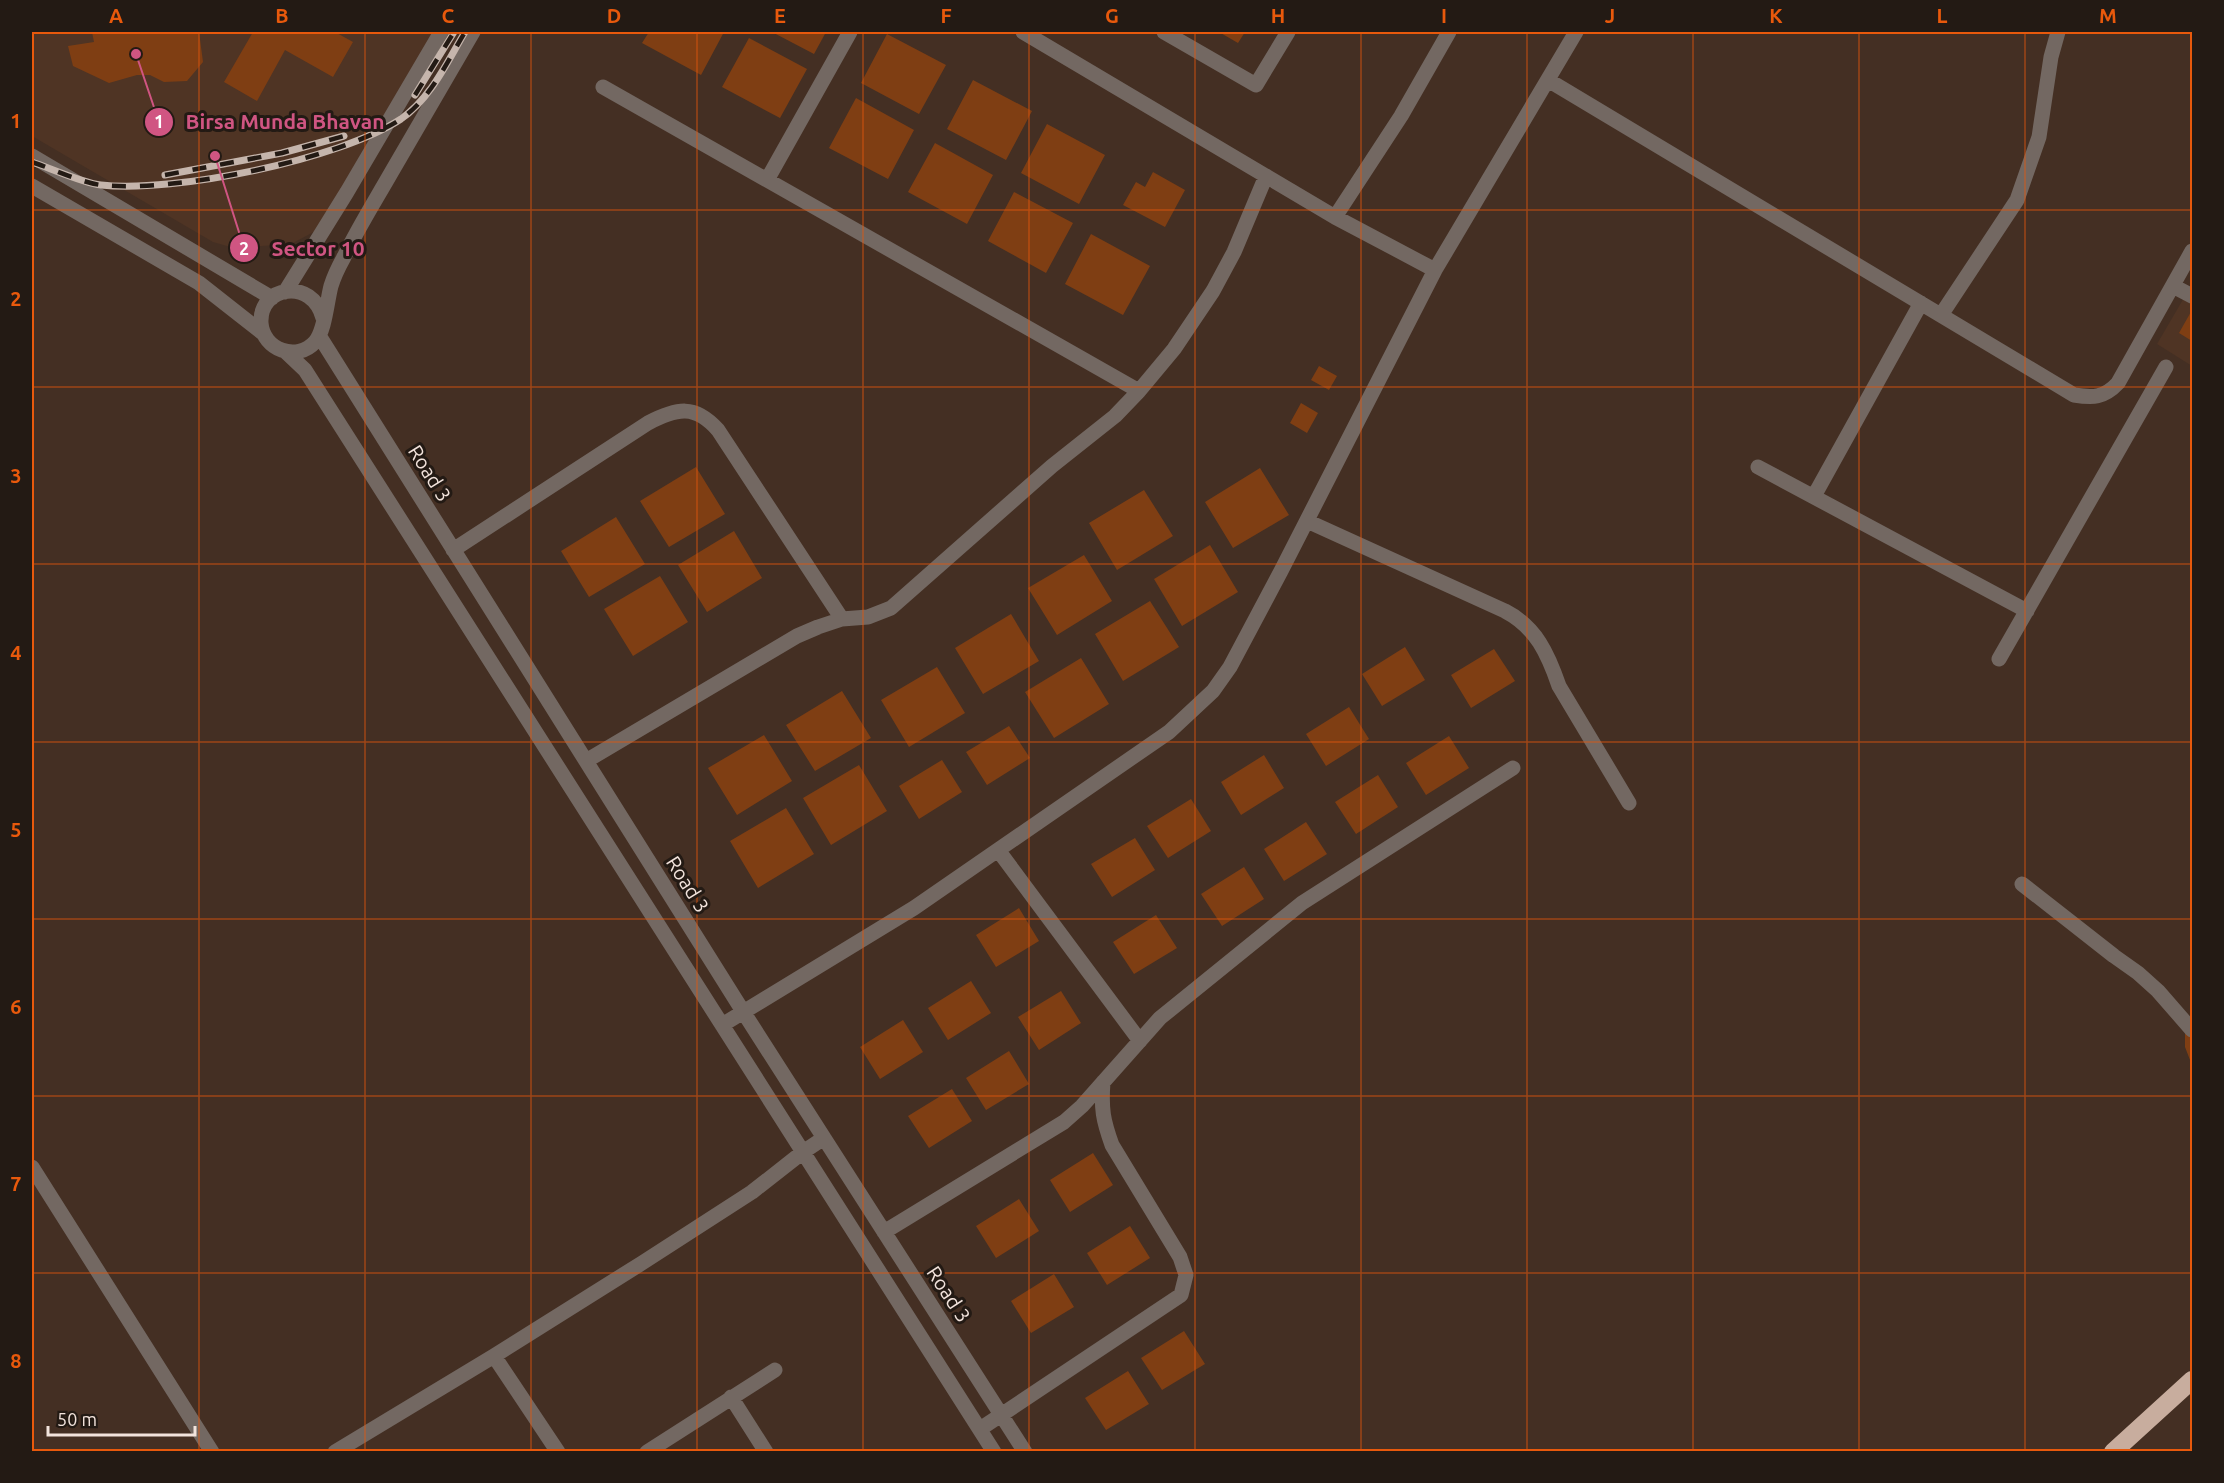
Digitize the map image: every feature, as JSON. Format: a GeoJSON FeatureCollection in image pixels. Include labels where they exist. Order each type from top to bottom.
{"type":"FeatureCollection","features":[{"type":"Feature","properties":{"kind":"highway"},"geometry":{"type":"LineString","coordinates":[[2113,1452],[2193,1380]]}},
{"type":"Feature","properties":{"kind":"street"},"geometry":{"type":"LineString","coordinates":[[264,334],[262,314],[266,305],[278,295],[348,192],[441,32]]}},
{"type":"Feature","properties":{"kind":"street"},"geometry":{"type":"LineString","coordinates":[[286,352],[305,350],[320,336],[332,284],[356,233],[473,32]]}},
{"type":"Feature","properties":{"kind":"street"},"geometry":{"type":"LineString","coordinates":[[767,180],[850,32]]}},
{"type":"Feature","properties":{"kind":"street"},"geometry":{"type":"LineString","coordinates":[[1023,32],[1335,217],[1435,270]]}},
{"type":"Feature","properties":{"kind":"street"},"geometry":{"type":"LineString","coordinates":[[1164,32],[1256,85],[1288,32]]}},
{"type":"Feature","properties":{"kind":"street"},"geometry":{"type":"LineString","coordinates":[[1335,217],[1401,116],[1449,32]]}},
{"type":"Feature","properties":{"kind":"street"},"geometry":{"type":"LineString","coordinates":[[722,1025],[914,908],[1169,732],[1213,691],[1230,667],[1435,270],[1576,32]]}},
{"type":"Feature","properties":{"kind":"street"},"geometry":{"type":"LineString","coordinates":[[1941,315],[2017,200],[2039,137],[2050,57],[2058,32]]}},
{"type":"Feature","properties":{"kind":"street"},"geometry":{"type":"LineString","coordinates":[[1548,80],[2074,395],[2100,397],[2110,392],[2118,383],[2193,251]]}},
{"type":"Feature","properties":{"kind":"street"},"geometry":{"type":"LineString","coordinates":[[603,87],[1139,391]]}},
{"type":"Feature","properties":{"kind":"street"},"geometry":{"type":"LineString","coordinates":[[32,156],[278,295],[299,291],[308,295],[316,301],[323,318]]}},
{"type":"Feature","properties":{"kind":"street"},"geometry":{"type":"LineString","coordinates":[[586,761],[797,636],[818,627],[842,620],[868,617],[891,608],[1052,466],[1115,416],[1174,349],[1214,291],[1234,252],[1266,176]]}},
{"type":"Feature","properties":{"kind":"street"},"geometry":{"type":"LineString","coordinates":[[32,186],[199,283],[264,334],[269,342],[286,352],[305,370],[994,1452]]}},
{"type":"Feature","properties":{"kind":"street"},"geometry":{"type":"LineString","coordinates":[[75,211],[88,189]]}},
{"type":"Feature","properties":{"kind":"street"},"geometry":{"type":"LineString","coordinates":[[2173,286],[2190,295]]}},
{"type":"Feature","properties":{"kind":"street"},"geometry":{"type":"LineString","coordinates":[[1814,496],[1921,303]]}},
{"type":"Feature","properties":{"kind":"street","name":"Road 3"},"geometry":{"type":"LineString","coordinates":[[320,336],[744,1013],[1025,1452]]}},
{"type":"Feature","properties":{"kind":"street"},"geometry":{"type":"LineString","coordinates":[[1999,659],[2166,367]]}},
{"type":"Feature","properties":{"kind":"street"},"geometry":{"type":"LineString","coordinates":[[453,550],[648,423],[665,415],[689,411],[706,416],[718,430],[842,620]]}},
{"type":"Feature","properties":{"kind":"street"},"geometry":{"type":"LineString","coordinates":[[1758,467],[2026,611]]}},
{"type":"Feature","properties":{"kind":"street"},"geometry":{"type":"LineString","coordinates":[[1307,520],[1519,618],[1528,627],[1552,666],[1559,686],[1629,803]]}},
{"type":"Feature","properties":{"kind":"street"},"geometry":{"type":"LineString","coordinates":[[884,1232],[1064,1122],[1082,1106],[1160,1018],[1302,903],[1513,768]]}},
{"type":"Feature","properties":{"kind":"street"},"geometry":{"type":"LineString","coordinates":[[998,850],[1140,1041]]}},
{"type":"Feature","properties":{"kind":"street"},"geometry":{"type":"LineString","coordinates":[[2022,884],[2138,973],[2158,991],[2193,1030]]}},
{"type":"Feature","properties":{"kind":"street"},"geometry":{"type":"LineString","coordinates":[[980,1430],[1181,1295],[1186,1275],[1180,1257],[1112,1145],[1105,1126],[1101,1108],[1103,1082]]}},
{"type":"Feature","properties":{"kind":"street"},"geometry":{"type":"LineString","coordinates":[[335,1452],[494,1356],[752,1192],[802,1152],[824,1138]]}},
{"type":"Feature","properties":{"kind":"street"},"geometry":{"type":"LineString","coordinates":[[32,1167],[212,1452]]}},
{"type":"Feature","properties":{"kind":"street"},"geometry":{"type":"LineString","coordinates":[[494,1356],[558,1452]]}},
{"type":"Feature","properties":{"kind":"street"},"geometry":{"type":"LineString","coordinates":[[647,1452],[775,1370]]}},
{"type":"Feature","properties":{"kind":"street"},"geometry":{"type":"LineString","coordinates":[[731,1397],[766,1452]]}},
{"type":"Feature","properties":{"kind":"shaded area"},"geometry":{"type":"Polygon","coordinates":[[[32,32],[435,32],[323,227],[291,244],[234,248],[213,242],[32,136],[32,32]]]}},
{"type":"Feature","properties":{"kind":"shaded area"},"geometry":{"type":"Polygon","coordinates":[[[2192,284],[2192,366],[2157,344],[2192,284]]]}},
{"type":"Feature","properties":{"kind":"building"},"geometry":{"type":"Polygon","coordinates":[[[92,32],[199,32],[203,62],[187,81],[164,82],[150,75],[137,75],[109,83],[73,66],[68,46],[94,42],[92,32]]]}},
{"type":"Feature","properties":{"kind":"building"},"geometry":{"type":"Polygon","coordinates":[[[253,32],[335,32],[353,42],[333,77],[285,50],[257,101],[224,82],[253,32]]]}},
{"type":"Feature","properties":{"kind":"building"},"geometry":{"type":"Polygon","coordinates":[[[649,32],[724,32],[701,75],[642,43],[649,32]]]}},
{"type":"Feature","properties":{"kind":"building"},"geometry":{"type":"Polygon","coordinates":[[[772,32],[826,32],[814,54],[772,32]]]}},
{"type":"Feature","properties":{"kind":"building"},"geometry":{"type":"Polygon","coordinates":[[[1219,32],[1245,32],[1238,43],[1219,32]]]}},
{"type":"Feature","properties":{"kind":"building"},"geometry":{"type":"Polygon","coordinates":[[[887,34],[946,65],[919,114],[861,83],[887,34]]]}},
{"type":"Feature","properties":{"kind":"building"},"geometry":{"type":"Polygon","coordinates":[[[749,38],[807,69],[780,118],[722,87],[749,38]]]}},
{"type":"Feature","properties":{"kind":"building"},"geometry":{"type":"Polygon","coordinates":[[[973,80],[1032,111],[1006,160],[947,129],[973,80]]]}},
{"type":"Feature","properties":{"kind":"building"},"geometry":{"type":"Polygon","coordinates":[[[856,98],[914,130],[888,179],[829,148],[856,98]]]}},
{"type":"Feature","properties":{"kind":"building"},"geometry":{"type":"Polygon","coordinates":[[[1047,124],[1105,155],[1079,204],[1021,173],[1047,124]]]}},
{"type":"Feature","properties":{"kind":"building"},"geometry":{"type":"Polygon","coordinates":[[[935,143],[993,175],[967,224],[908,192],[935,143]]]}},
{"type":"Feature","properties":{"kind":"building"},"geometry":{"type":"Polygon","coordinates":[[[1153,172],[1185,190],[1165,227],[1123,205],[1136,182],[1145,187],[1153,172]]]}},
{"type":"Feature","properties":{"kind":"building"},"geometry":{"type":"Polygon","coordinates":[[[1014,192],[1073,223],[1046,273],[988,241],[1014,192]]]}},
{"type":"Feature","properties":{"kind":"building"},"geometry":{"type":"Polygon","coordinates":[[[1091,234],[1150,266],[1123,315],[1065,284],[1091,234]]]}},
{"type":"Feature","properties":{"kind":"building"},"geometry":{"type":"Polygon","coordinates":[[[2192,310],[2192,341],[2179,333],[2192,310]]]}},
{"type":"Feature","properties":{"kind":"building"},"geometry":{"type":"Polygon","coordinates":[[[1319,366],[1337,376],[1329,390],[1311,380],[1319,366]]]}},
{"type":"Feature","properties":{"kind":"building"},"geometry":{"type":"Polygon","coordinates":[[[1301,403],[1318,413],[1307,433],[1290,423],[1301,403]]]}},
{"type":"Feature","properties":{"kind":"building"},"geometry":{"type":"Polygon","coordinates":[[[696,467],[725,514],[669,547],[640,501],[696,467]]]}},
{"type":"Feature","properties":{"kind":"building"},"geometry":{"type":"Polygon","coordinates":[[[1260,468],[1289,515],[1233,548],[1205,502],[1260,468]]]}},
{"type":"Feature","properties":{"kind":"building"},"geometry":{"type":"Polygon","coordinates":[[[1144,490],[1173,536],[1117,570],[1089,523],[1144,490]]]}},
{"type":"Feature","properties":{"kind":"building"},"geometry":{"type":"Polygon","coordinates":[[[616,517],[645,564],[589,597],[561,551],[616,517]]]}},
{"type":"Feature","properties":{"kind":"building"},"geometry":{"type":"Polygon","coordinates":[[[734,531],[762,578],[707,612],[678,565],[734,531]]]}},
{"type":"Feature","properties":{"kind":"building"},"geometry":{"type":"Polygon","coordinates":[[[1210,545],[1238,592],[1182,626],[1154,579],[1210,545]]]}},
{"type":"Feature","properties":{"kind":"building"},"geometry":{"type":"Polygon","coordinates":[[[1084,555],[1112,601],[1057,635],[1028,588],[1084,555]]]}},
{"type":"Feature","properties":{"kind":"building"},"geometry":{"type":"Polygon","coordinates":[[[660,576],[688,622],[633,656],[604,609],[660,576]]]}},
{"type":"Feature","properties":{"kind":"building"},"geometry":{"type":"Polygon","coordinates":[[[1150,601],[1179,647],[1123,681],[1095,634],[1150,601]]]}},
{"type":"Feature","properties":{"kind":"building"},"geometry":{"type":"Polygon","coordinates":[[[1011,614],[1039,661],[983,694],[955,648],[1011,614]]]}},
{"type":"Feature","properties":{"kind":"building"},"geometry":{"type":"Polygon","coordinates":[[[1405,647],[1425,680],[1382,706],[1362,674],[1405,647]]]}},
{"type":"Feature","properties":{"kind":"building"},"geometry":{"type":"Polygon","coordinates":[[[1494,649],[1515,681],[1471,708],[1451,675],[1494,649]]]}},
{"type":"Feature","properties":{"kind":"building"},"geometry":{"type":"Polygon","coordinates":[[[1081,658],[1109,704],[1054,738],[1025,692],[1081,658]]]}},
{"type":"Feature","properties":{"kind":"building"},"geometry":{"type":"Polygon","coordinates":[[[937,667],[965,713],[909,747],[881,700],[937,667]]]}},
{"type":"Feature","properties":{"kind":"building"},"geometry":{"type":"Polygon","coordinates":[[[842,691],[871,738],[815,771],[786,725],[842,691]]]}},
{"type":"Feature","properties":{"kind":"building"},"geometry":{"type":"Polygon","coordinates":[[[1349,707],[1369,739],[1326,766],[1306,734],[1349,707]]]}},
{"type":"Feature","properties":{"kind":"building"},"geometry":{"type":"Polygon","coordinates":[[[1009,726],[1030,758],[987,785],[966,752],[1009,726]]]}},
{"type":"Feature","properties":{"kind":"building"},"geometry":{"type":"Polygon","coordinates":[[[764,735],[792,781],[737,815],[708,768],[764,735]]]}},
{"type":"Feature","properties":{"kind":"building"},"geometry":{"type":"Polygon","coordinates":[[[1449,736],[1469,768],[1426,795],[1406,763],[1449,736]]]}},
{"type":"Feature","properties":{"kind":"building"},"geometry":{"type":"Polygon","coordinates":[[[1264,755],[1284,788],[1241,815],[1221,782],[1264,755]]]}},
{"type":"Feature","properties":{"kind":"building"},"geometry":{"type":"Polygon","coordinates":[[[942,760],[962,792],[919,819],[899,786],[942,760]]]}},
{"type":"Feature","properties":{"kind":"building"},"geometry":{"type":"Polygon","coordinates":[[[859,765],[887,811],[831,845],[803,798],[859,765]]]}},
{"type":"Feature","properties":{"kind":"building"},"geometry":{"type":"Polygon","coordinates":[[[1378,775],[1398,807],[1356,834],[1335,802],[1378,775]]]}},
{"type":"Feature","properties":{"kind":"building"},"geometry":{"type":"Polygon","coordinates":[[[1191,799],[1211,831],[1168,858],[1147,826],[1191,799]]]}},
{"type":"Feature","properties":{"kind":"building"},"geometry":{"type":"Polygon","coordinates":[[[786,808],[814,854],[758,888],[730,841],[786,808]]]}},
{"type":"Feature","properties":{"kind":"building"},"geometry":{"type":"Polygon","coordinates":[[[1306,822],[1327,854],[1284,881],[1264,849],[1306,822]]]}},
{"type":"Feature","properties":{"kind":"building"},"geometry":{"type":"Polygon","coordinates":[[[1135,838],[1155,870],[1112,897],[1091,864],[1135,838]]]}},
{"type":"Feature","properties":{"kind":"building"},"geometry":{"type":"Polygon","coordinates":[[[1244,867],[1264,899],[1222,926],[1201,894],[1244,867]]]}},
{"type":"Feature","properties":{"kind":"building"},"geometry":{"type":"Polygon","coordinates":[[[1019,908],[1039,941],[996,967],[976,935],[1019,908]]]}},
{"type":"Feature","properties":{"kind":"building"},"geometry":{"type":"Polygon","coordinates":[[[1156,915],[1177,948],[1134,974],[1113,942],[1156,915]]]}},
{"type":"Feature","properties":{"kind":"building"},"geometry":{"type":"Polygon","coordinates":[[[971,981],[991,1013],[948,1040],[928,1008],[971,981]]]}},
{"type":"Feature","properties":{"kind":"building"},"geometry":{"type":"Polygon","coordinates":[[[1061,991],[1081,1023],[1039,1050],[1018,1017],[1061,991]]]}},
{"type":"Feature","properties":{"kind":"building"},"geometry":{"type":"Polygon","coordinates":[[[2192,1018],[2192,1065],[2185,1047],[2185,1034],[2192,1018]]]}},
{"type":"Feature","properties":{"kind":"building"},"geometry":{"type":"Polygon","coordinates":[[[903,1020],[923,1052],[880,1079],[860,1047],[903,1020]]]}},
{"type":"Feature","properties":{"kind":"building"},"geometry":{"type":"Polygon","coordinates":[[[1009,1051],[1029,1084],[986,1110],[966,1078],[1009,1051]]]}},
{"type":"Feature","properties":{"kind":"building"},"geometry":{"type":"Polygon","coordinates":[[[952,1089],[972,1121],[929,1148],[908,1116],[952,1089]]]}},
{"type":"Feature","properties":{"kind":"building"},"geometry":{"type":"Polygon","coordinates":[[[1093,1153],[1113,1185],[1070,1212],[1050,1180],[1093,1153]]]}},
{"type":"Feature","properties":{"kind":"building"},"geometry":{"type":"Polygon","coordinates":[[[1019,1199],[1039,1231],[996,1258],[976,1226],[1019,1199]]]}},
{"type":"Feature","properties":{"kind":"building"},"geometry":{"type":"Polygon","coordinates":[[[1130,1226],[1150,1258],[1107,1285],[1087,1253],[1130,1226]]]}},
{"type":"Feature","properties":{"kind":"building"},"geometry":{"type":"Polygon","coordinates":[[[1054,1274],[1074,1307],[1031,1333],[1011,1301],[1054,1274]]]}},
{"type":"Feature","properties":{"kind":"building"},"geometry":{"type":"Polygon","coordinates":[[[1184,1331],[1205,1364],[1162,1390],[1141,1358],[1184,1331]]]}},
{"type":"Feature","properties":{"kind":"building"},"geometry":{"type":"Polygon","coordinates":[[[1128,1371],[1149,1404],[1106,1430],[1085,1398],[1128,1371]]]}},
{"type":"Feature","properties":{"kind":"railway"},"geometry":{"type":"LineString","coordinates":[[415,95],[454,32]]}},
{"type":"Feature","properties":{"kind":"railway"},"geometry":{"type":"LineString","coordinates":[[32,162],[94,184],[133,186],[212,178],[298,160],[338,148],[373,134],[401,119],[412,110],[430,90],[465,32]]}},
{"type":"Feature","properties":{"kind":"railway"},"geometry":{"type":"LineString","coordinates":[[165,175],[282,153],[344,136]]}},
{"type":"Feature","properties":{"kind":"place","name":"Birsa Munda Bhavan"},"geometry":{"type":"Point","coordinates":[136,54]}},
{"type":"Feature","properties":{"kind":"place","name":"Sector 10"},"geometry":{"type":"Point","coordinates":[215,156]}}]}
